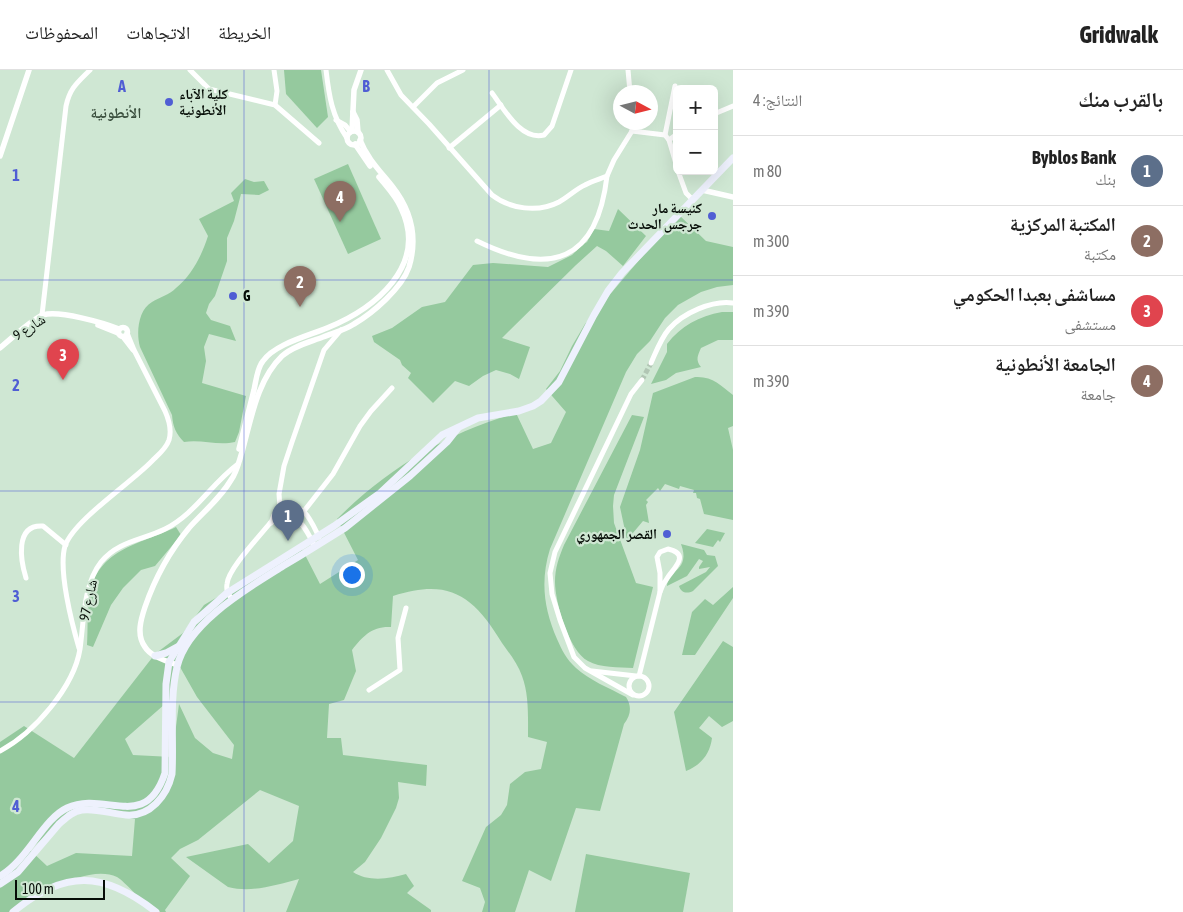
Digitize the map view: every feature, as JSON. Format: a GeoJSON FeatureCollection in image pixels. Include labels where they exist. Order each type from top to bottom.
{"type":"FeatureCollection","features":[{"type":"Feature","properties":{"kind":"main road"},"geometry":{"type":"LineString","coordinates":[[136,810],[150,798],[162,782],[165,773],[166,684],[169,662],[194,622],[380,493],[442,435],[478,418],[527,409],[541,401],[559,382],[608,291],[642,251],[733,158]]}},
{"type":"Feature","properties":{"kind":"main road"},"geometry":{"type":"LineString","coordinates":[[0,884],[18,872],[59,824],[76,812],[86,810],[125,815],[136,810],[152,807],[161,799],[170,781],[173,756],[174,685],[177,664],[189,641],[229,596],[362,516],[448,442],[458,426]]}},
{"type":"Feature","properties":{"kind":"main road"},"geometry":{"type":"LineString","coordinates":[[155,656],[177,647]]}},
{"type":"Feature","properties":{"kind":"main road"},"geometry":{"type":"LineString","coordinates":[[0,876],[12,868],[54,818],[65,808],[87,803],[127,807],[136,810]]}},
{"type":"Feature","properties":{"kind":"main road"},"geometry":{"type":"LineString","coordinates":[[13,912],[34,895],[46,889],[83,880],[105,883],[120,889],[138,898],[156,912]]}},
{"type":"Feature","properties":{"kind":"street"},"geometry":{"type":"LineString","coordinates":[[0,156],[29,70]]}},
{"type":"Feature","properties":{"kind":"street"},"geometry":{"type":"LineString","coordinates":[[42,315],[66,106],[72,88],[78,80],[91,70]]}},
{"type":"Feature","properties":{"kind":"street"},"geometry":{"type":"LineString","coordinates":[[190,70],[209,89],[275,105],[319,143]]}},
{"type":"Feature","properties":{"kind":"street"},"geometry":{"type":"LineString","coordinates":[[274,70],[277,91],[275,105]]}},
{"type":"Feature","properties":{"kind":"street"},"geometry":{"type":"LineString","coordinates":[[177,664],[155,656],[143,645],[140,627],[150,594],[161,566],[188,529],[218,499],[231,480],[258,396],[272,366],[284,353],[341,330],[367,315],[395,285],[406,258],[408,246],[406,221],[395,196],[355,144],[350,143],[336,120],[326,70]]}},
{"type":"Feature","properties":{"kind":"street"},"geometry":{"type":"LineString","coordinates":[[347,138],[354,132],[357,120],[352,110],[354,90],[361,70]]}},
{"type":"Feature","properties":{"kind":"street"},"geometry":{"type":"LineString","coordinates":[[387,70],[401,95],[492,195],[500,201],[518,207],[550,206],[586,184],[607,176]]}},
{"type":"Feature","properties":{"kind":"street"},"geometry":{"type":"LineString","coordinates":[[413,107],[437,83],[463,70]]}},
{"type":"Feature","properties":{"kind":"street"},"geometry":{"type":"LineString","coordinates":[[492,93],[512,119],[527,133],[537,136],[544,135],[552,126],[571,70]]}},
{"type":"Feature","properties":{"kind":"street"},"geometry":{"type":"LineString","coordinates":[[628,70],[629,85]]}},
{"type":"Feature","properties":{"kind":"street"},"geometry":{"type":"LineString","coordinates":[[673,99],[667,137],[673,155]]}},
{"type":"Feature","properties":{"kind":"street"},"geometry":{"type":"LineString","coordinates":[[449,148],[501,105]]}},
{"type":"Feature","properties":{"kind":"street"},"geometry":{"type":"LineString","coordinates":[[718,112],[733,106]]}},
{"type":"Feature","properties":{"kind":"street"},"geometry":{"type":"LineString","coordinates":[[236,466],[257,375],[263,360],[284,345],[352,316],[370,305],[405,276],[410,260],[413,241],[411,222],[403,201],[371,160],[354,132],[336,120]]}},
{"type":"Feature","properties":{"kind":"street"},"geometry":{"type":"LineString","coordinates":[[478,241],[500,252],[524,259],[537,260],[562,257],[580,243],[594,224],[604,197],[607,176],[632,130],[667,137],[673,135]]}},
{"type":"Feature","properties":{"kind":"street"},"geometry":{"type":"LineString","coordinates":[[355,144],[360,140]]}},
{"type":"Feature","properties":{"kind":"street"},"geometry":{"type":"LineString","coordinates":[[680,175],[684,187],[693,200]]}},
{"type":"Feature","properties":{"kind":"street"},"geometry":{"type":"LineString","coordinates":[[702,190],[733,198]]}},
{"type":"Feature","properties":{"kind":"street"},"geometry":{"type":"LineString","coordinates":[[651,363],[669,328],[689,313],[711,304],[733,303]]}},
{"type":"Feature","properties":{"kind":"street","name":"شارع 9"},"geometry":{"type":"LineString","coordinates":[[0,348],[42,315],[62,314],[122,333]]}},
{"type":"Feature","properties":{"kind":"street"},"geometry":{"type":"LineString","coordinates":[[287,517],[281,508],[279,494],[284,466],[324,350],[341,330]]}},
{"type":"Feature","properties":{"kind":"street"},"geometry":{"type":"LineString","coordinates":[[80,651],[70,614],[63,560],[66,546],[74,531],[83,520],[142,471],[165,448],[169,442],[171,430],[166,411],[134,350],[122,333]]}},
{"type":"Feature","properties":{"kind":"street"},"geometry":{"type":"LineString","coordinates":[[320,338],[324,350]]}},
{"type":"Feature","properties":{"kind":"street"},"geometry":{"type":"LineString","coordinates":[[589,670],[645,678],[648,682],[648,691],[641,696],[633,695],[581,666],[574,657],[560,620],[551,586],[552,562],[555,552],[631,394],[642,380]]}},
{"type":"Feature","properties":{"kind":"street"},"geometry":{"type":"LineString","coordinates":[[297,520],[333,474],[360,426],[392,388]]}},
{"type":"Feature","properties":{"kind":"street","name":"شارع 97"},"geometry":{"type":"LineString","coordinates":[[0,751],[17,739],[50,708],[72,675],[80,651],[90,581],[102,561],[109,554],[128,542],[163,530],[183,518],[202,500],[213,486],[236,466]]}},
{"type":"Feature","properties":{"kind":"street"},"geometry":{"type":"LineString","coordinates":[[287,517],[290,506]]}},
{"type":"Feature","properties":{"kind":"street"},"geometry":{"type":"LineString","coordinates":[[229,596],[226,585],[231,573],[281,508],[296,506],[304,510],[313,524],[318,544]]}},
{"type":"Feature","properties":{"kind":"street"},"geometry":{"type":"LineString","coordinates":[[270,524],[287,517],[297,520],[315,537]]}},
{"type":"Feature","properties":{"kind":"street"},"geometry":{"type":"LineString","coordinates":[[306,529],[313,524]]}},
{"type":"Feature","properties":{"kind":"street"},"geometry":{"type":"LineString","coordinates":[[26,578],[21,546],[26,532],[36,526],[42,526],[66,546]]}},
{"type":"Feature","properties":{"kind":"street"},"geometry":{"type":"LineString","coordinates":[[638,676],[660,592],[667,578],[679,562],[678,554],[671,549],[662,550],[657,557],[660,592]]}},
{"type":"Feature","properties":{"kind":"street"},"geometry":{"type":"LineString","coordinates":[[369,690],[400,670],[398,638],[406,608]]}},
{"type":"Feature","properties":{"kind":"street"},"geometry":{"type":"LineString","coordinates":[[633,695],[629,690],[629,684],[631,679],[638,676]]}},
{"type":"Feature","properties":{"kind":"green space"},"geometry":{"type":"Polygon","coordinates":[[[284,70],[321,70],[328,117],[317,128],[286,94],[284,70]]]}},
{"type":"Feature","properties":{"kind":"green space"},"geometry":{"type":"Polygon","coordinates":[[[348,164],[381,239],[348,254],[314,179],[348,164]]]}},
{"type":"Feature","properties":{"kind":"green space"},"geometry":{"type":"Polygon","coordinates":[[[245,179],[254,182],[264,181],[269,190],[259,195],[241,194],[234,221],[227,238],[227,261],[215,296],[209,304],[206,313],[211,320],[230,326],[236,341],[209,334],[204,347],[206,361],[202,383],[246,396],[239,432],[235,442],[184,442],[175,430],[172,415],[140,347],[138,335],[139,322],[147,306],[182,283],[196,264],[208,236],[199,219],[234,201],[231,193],[245,179]]]}},
{"type":"Feature","properties":{"kind":"green space"},"geometry":{"type":"Polygon","coordinates":[[[618,209],[646,236],[623,266],[606,251],[597,246],[502,338],[530,347],[519,379],[496,370],[469,386],[455,381],[433,403],[408,378],[411,373],[402,365],[400,360],[374,342],[372,336],[392,328],[422,307],[445,302],[473,265],[493,263],[548,267],[572,255],[587,242],[594,229],[609,231],[618,209]]]}},
{"type":"Feature","properties":{"kind":"green space"},"geometry":{"type":"Polygon","coordinates":[[[678,214],[706,241],[733,247],[733,285],[701,292],[678,305],[665,318],[650,341],[637,354],[626,372],[550,549],[544,584],[546,606],[561,647],[570,661],[581,672],[626,697],[630,710],[624,724],[600,811],[576,808],[551,881],[529,870],[515,912],[482,912],[485,902],[480,888],[462,881],[486,827],[501,815],[507,805],[510,784],[525,772],[541,769],[547,742],[528,737],[527,698],[522,676],[516,663],[491,626],[470,602],[444,590],[430,589],[393,596],[391,627],[373,630],[360,640],[352,650],[356,671],[344,700],[329,704],[327,738],[341,738],[343,755],[427,765],[426,786],[398,782],[399,798],[396,808],[381,838],[365,862],[353,872],[365,877],[379,879],[406,874],[414,886],[407,893],[431,910],[431,912],[286,912],[299,879],[255,889],[237,889],[228,887],[186,857],[248,844],[269,863],[293,841],[299,806],[260,790],[198,840],[180,849],[171,858],[190,876],[165,910],[166,912],[154,912],[117,877],[105,874],[91,874],[61,884],[9,912],[0,912],[0,742],[24,726],[74,758],[155,654],[183,633],[204,605],[301,547],[320,584],[358,560],[337,519],[398,468],[442,442],[491,421],[516,413],[533,449],[551,443],[566,412],[546,389],[560,371],[585,324],[678,214]],[[180,667],[173,697],[125,739],[133,755],[172,757],[179,704],[195,738],[213,753],[232,759],[234,745],[197,697],[180,667]],[[85,811],[60,822],[30,850],[47,866],[76,853],[132,856],[135,819],[85,811]]]}},
{"type":"Feature","properties":{"kind":"green space"},"geometry":{"type":"Polygon","coordinates":[[[722,312],[733,312],[733,340],[718,340],[701,348],[698,360],[701,367],[676,373],[666,380],[651,384],[667,352],[667,344],[672,338],[684,327],[698,319],[722,312]]]}},
{"type":"Feature","properties":{"kind":"green space"},"geometry":{"type":"Polygon","coordinates":[[[695,377],[712,380],[733,395],[733,426],[728,428],[733,450],[733,520],[704,514],[700,499],[697,498],[696,493],[693,493],[694,490],[680,486],[679,489],[665,484],[660,491],[658,488],[646,500],[648,502],[646,505],[649,523],[643,521],[627,540],[620,507],[640,450],[653,393],[695,377]]]}},
{"type":"Feature","properties":{"kind":"green space"},"geometry":{"type":"Polygon","coordinates":[[[632,415],[644,417],[614,495],[614,523],[636,583],[653,587],[633,668],[598,665],[581,656],[564,625],[557,601],[555,582],[558,563],[564,545],[632,415]]]}},
{"type":"Feature","properties":{"kind":"green space"},"geometry":{"type":"Polygon","coordinates":[[[176,527],[181,535],[155,566],[141,570],[123,588],[111,605],[93,647],[87,645],[89,599],[93,582],[100,569],[109,559],[121,551],[176,527]]]}},
{"type":"Feature","properties":{"kind":"green space"},"geometry":{"type":"Polygon","coordinates":[[[707,529],[725,533],[720,542],[718,540],[713,547],[695,543],[707,529]]]}},
{"type":"Feature","properties":{"kind":"green space"},"geometry":{"type":"Polygon","coordinates":[[[681,544],[704,550],[707,555],[715,556],[718,566],[693,591],[689,592],[684,592],[679,586],[706,572],[710,567],[699,569],[703,561],[699,559],[687,576],[667,586],[668,580],[683,560],[681,544]]]}},
{"type":"Feature","properties":{"kind":"green space"},"geometry":{"type":"Polygon","coordinates":[[[733,587],[733,598],[695,655],[682,655],[692,612],[705,599],[713,605],[733,587]]]}},
{"type":"Feature","properties":{"kind":"green space"},"geometry":{"type":"Polygon","coordinates":[[[723,641],[733,647],[733,721],[722,727],[709,716],[699,728],[712,738],[707,754],[696,766],[686,771],[674,712],[723,641]]]}},
{"type":"Feature","properties":{"kind":"green space"},"geometry":{"type":"Polygon","coordinates":[[[586,854],[690,873],[683,912],[575,912],[586,854]]]}},
{"type":"Feature","properties":{"kind":"tunnel"},"geometry":{"type":"LineString","coordinates":[[642,380],[651,363]]}},
{"type":"Feature","properties":{"kind":"place","name":"كلية الآباء الأنطونية"},"geometry":{"type":"Point","coordinates":[169,102]}},
{"type":"Feature","properties":{"kind":"place","name":"كنيسة مار جرجس الحدث"},"geometry":{"type":"Point","coordinates":[712,216]}},
{"type":"Feature","properties":{"kind":"place","name":"الجامعة الأنطونية"},"geometry":{"type":"Point","coordinates":[340,222]}},
{"type":"Feature","properties":{"kind":"place","name":"G"},"geometry":{"type":"Point","coordinates":[233,296]}},
{"type":"Feature","properties":{"kind":"place","name":"المكتبة المركزية"},"geometry":{"type":"Point","coordinates":[300,307]}},
{"type":"Feature","properties":{"kind":"place","name":"مساشفى بعبدا الحكومي"},"geometry":{"type":"Point","coordinates":[63,380]}},
{"type":"Feature","properties":{"kind":"place","name":"القصر الجمهوري"},"geometry":{"type":"Point","coordinates":[667,534]}},
{"type":"Feature","properties":{"kind":"place","name":"Byblos Bank"},"geometry":{"type":"Point","coordinates":[288,541]}},
{"type":"Feature","properties":{"kind":"district","name":"الأنطونية"},"geometry":{"type":"Point","coordinates":[116,113]}}]}
